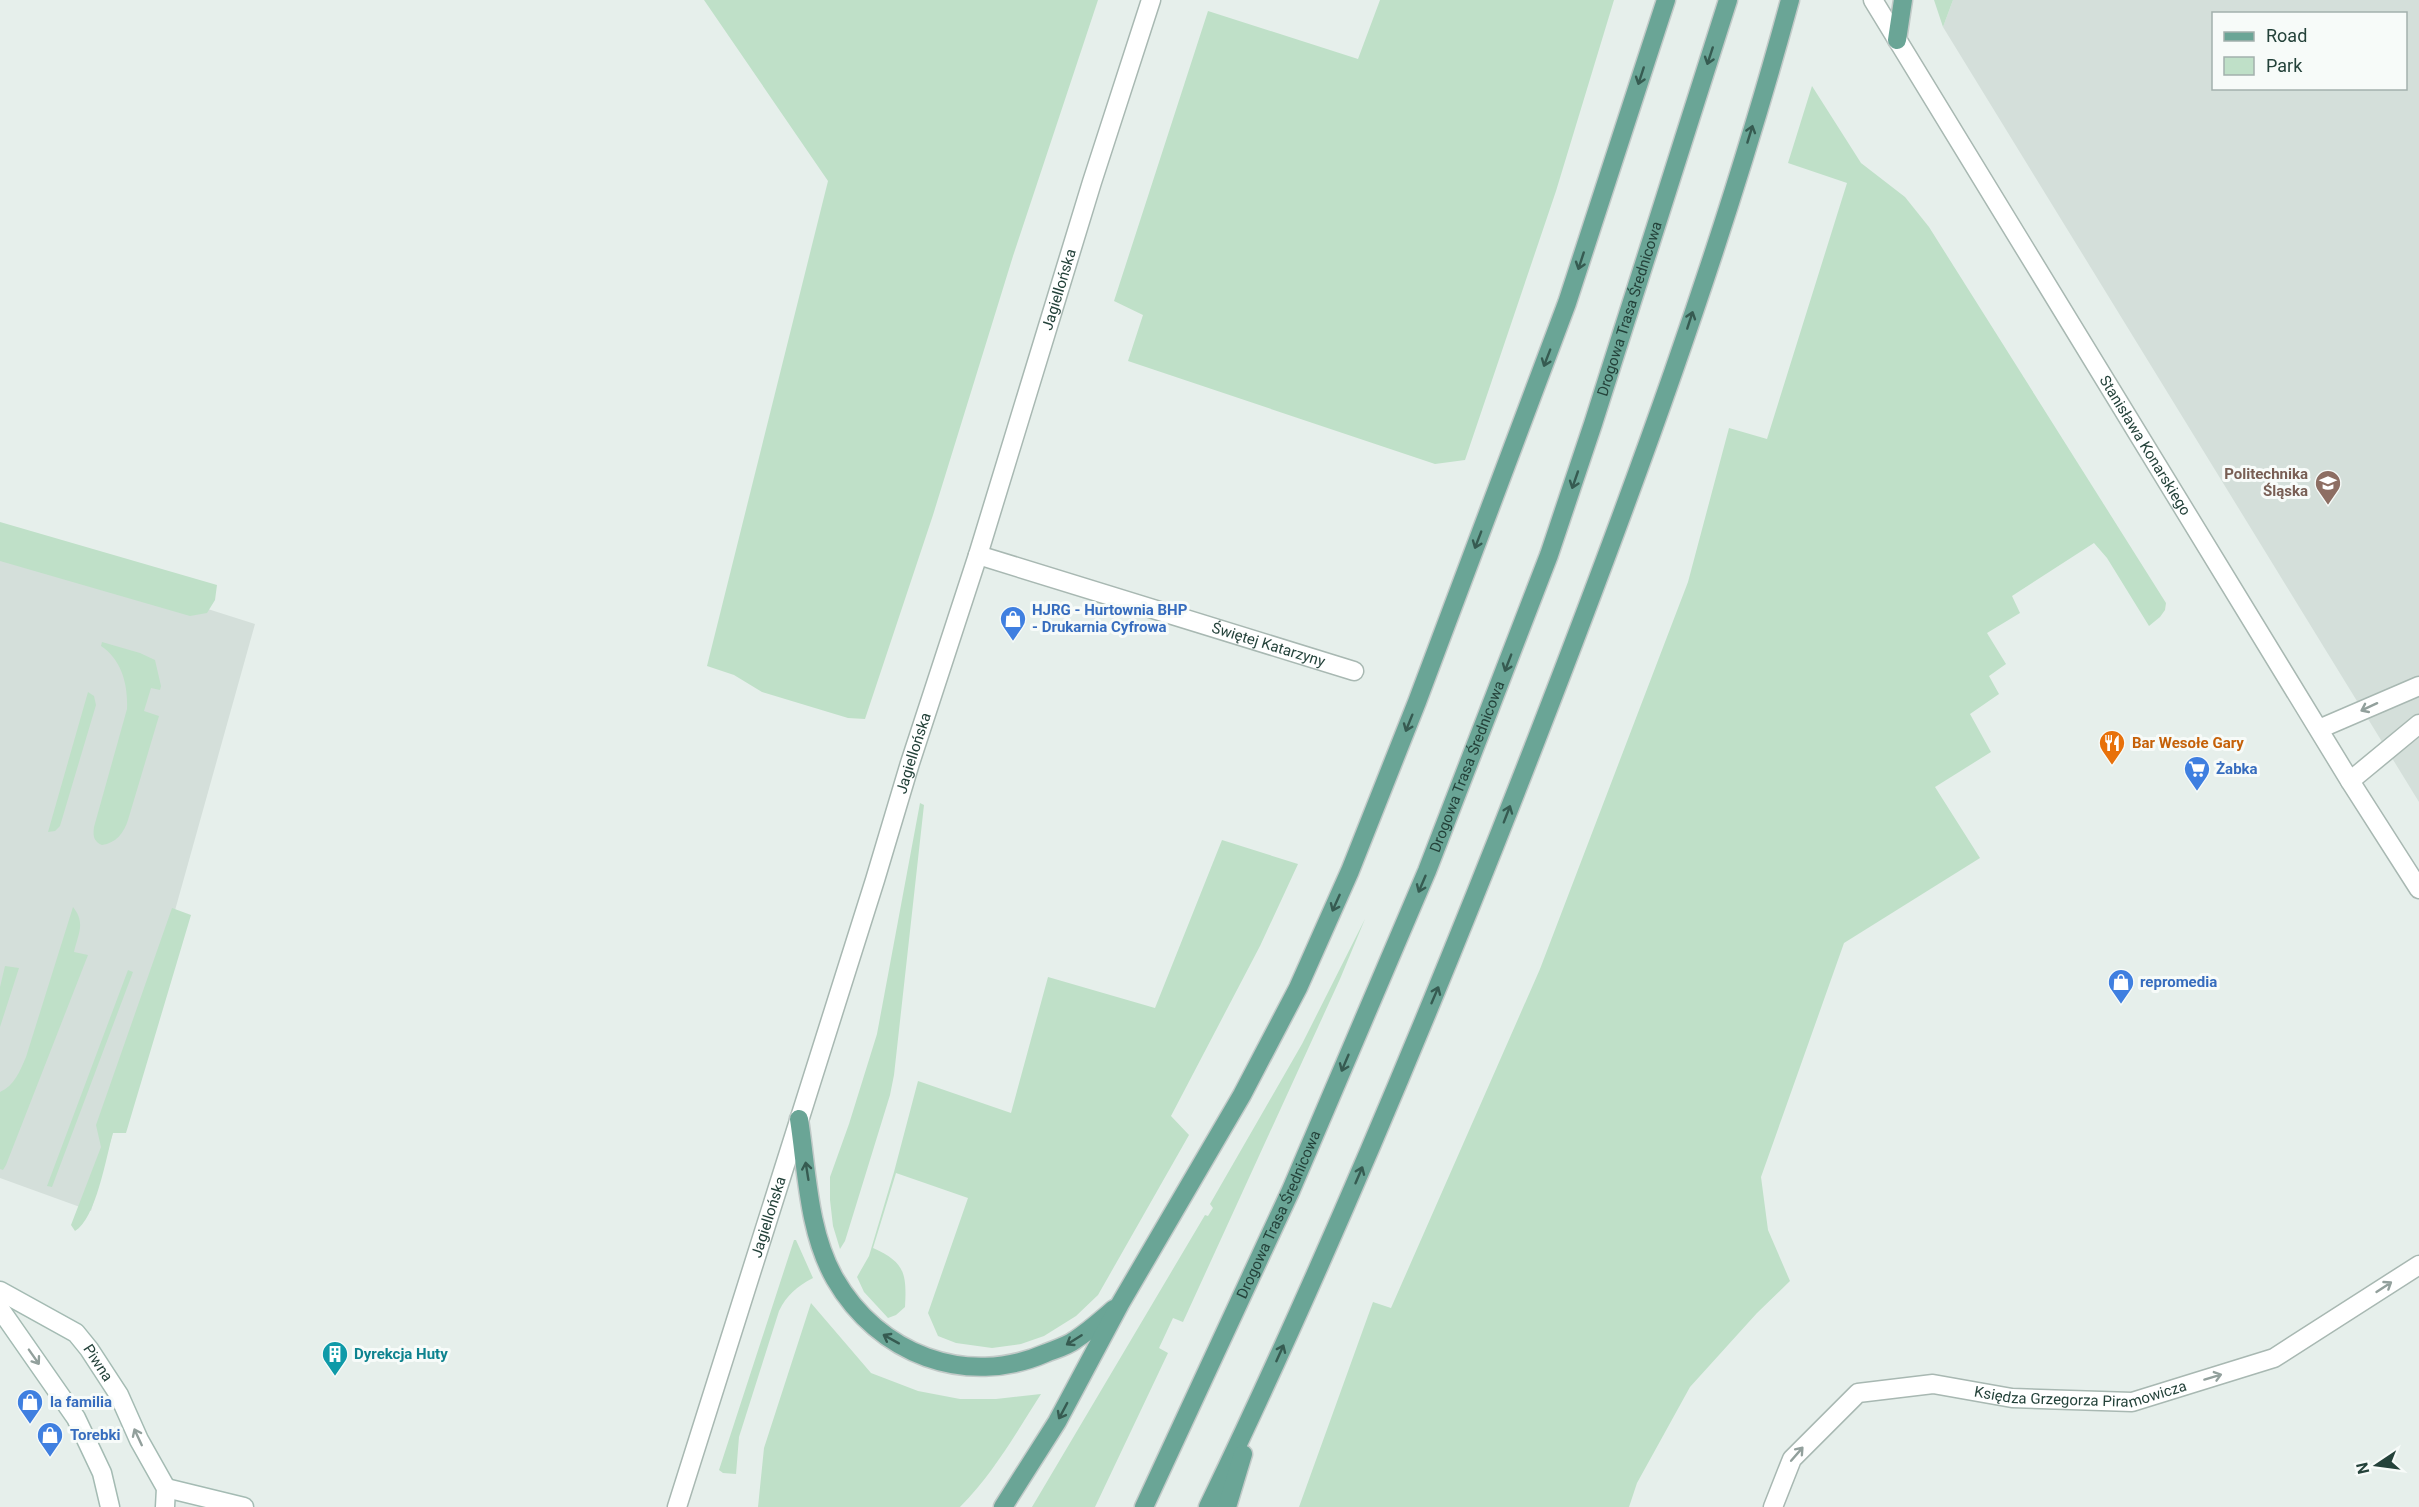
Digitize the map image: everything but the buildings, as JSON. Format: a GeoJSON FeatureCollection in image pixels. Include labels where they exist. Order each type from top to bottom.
{"type":"FeatureCollection","features":[{"type":"Feature","properties":{"kind":"main road"},"geometry":{"type":"LineString","coordinates":[[1003,1507],[1057,1422],[1120,1304],[1247,1085],[1298,988],[1350,871],[1417,702],[1567,303],[1666,0]]}},
{"type":"Feature","properties":{"kind":"main road","name":"Drogowa Trasa Średnicowa"},"geometry":{"type":"LineString","coordinates":[[1144,1507],[1291,1190],[1427,871],[1549,555],[1728,0]]}},
{"type":"Feature","properties":{"kind":"main road"},"geometry":{"type":"LineString","coordinates":[[1208,1507],[1345,1209],[1461,933],[1588,605],[1672,376],[1744,154],[1790,0]]}},
{"type":"Feature","properties":{"kind":"main road"},"geometry":{"type":"LineString","coordinates":[[1897,40],[1903,0]]}},
{"type":"Feature","properties":{"kind":"main road"},"geometry":{"type":"LineString","coordinates":[[799,1119],[821,1248],[834,1278],[854,1308],[881,1334],[929,1359],[958,1366],[988,1367],[1030,1360],[1074,1341],[1120,1304]]}},
{"type":"Feature","properties":{"kind":"main road"},"geometry":{"type":"LineString","coordinates":[[1227,1507],[1256,1406]]}},
{"type":"Feature","properties":{"kind":"street","name":"Jagiellońska"},"geometry":{"type":"LineString","coordinates":[[677,1507],[1151,0]]}},
{"type":"Feature","properties":{"kind":"street","name":"Stanisława Konarskiego"},"geometry":{"type":"LineString","coordinates":[[1873,0],[2350,781],[2419,889]]}},
{"type":"Feature","properties":{"kind":"street","name":"Świętej Katarzyny"},"geometry":{"type":"LineString","coordinates":[[978,555],[1354,671]]}},
{"type":"Feature","properties":{"kind":"street"},"geometry":{"type":"LineString","coordinates":[[2319,729],[2419,686]]}},
{"type":"Feature","properties":{"kind":"street"},"geometry":{"type":"LineString","coordinates":[[2350,781],[2419,724]]}},
{"type":"Feature","properties":{"kind":"street","name":"Księdza Grzegorza Piramowicza"},"geometry":{"type":"LineString","coordinates":[[1773,1507],[1792,1458],[1858,1393],[1933,1384],[2012,1398],[2132,1402],[2274,1358],[2419,1265]]}},
{"type":"Feature","properties":{"kind":"street","name":"Piwna"},"geometry":{"type":"LineString","coordinates":[[0,1291],[76,1333],[119,1395],[139,1440],[166,1488]]}},
{"type":"Feature","properties":{"kind":"street"},"geometry":{"type":"LineString","coordinates":[[0,1309],[76,1418],[102,1473],[110,1507]]}},
{"type":"Feature","properties":{"kind":"street"},"geometry":{"type":"LineString","coordinates":[[165,1507],[166,1488],[244,1507]]}},
{"type":"Feature","properties":{"kind":"shaded area","name":"Politechnika Śląska"},"geometry":{"type":"Polygon","coordinates":[[[1953,0],[2419,0],[2419,802],[1943,27],[1953,0]]]}},
{"type":"Feature","properties":{"kind":"shaded area"},"geometry":{"type":"Polygon","coordinates":[[[0,543],[255,624],[91,1211],[0,1178],[0,543]]]}},
{"type":"Feature","properties":{"kind":"green space"},"geometry":{"type":"Polygon","coordinates":[[[704,0],[1098,0],[1013,256],[933,515],[865,719],[848,718],[762,692],[734,675],[707,666],[828,181],[704,0]]]}},
{"type":"Feature","properties":{"kind":"green space"},"geometry":{"type":"Polygon","coordinates":[[[1380,0],[1614,0],[1556,191],[1465,460],[1435,464],[1128,361],[1143,315],[1114,301],[1208,11],[1358,59],[1380,0]]]}},
{"type":"Feature","properties":{"kind":"green space"},"geometry":{"type":"Polygon","coordinates":[[[1934,0],[1953,0],[1943,27],[1934,0]]]}},
{"type":"Feature","properties":{"kind":"green space"},"geometry":{"type":"Polygon","coordinates":[[[1812,86],[1861,163],[1905,197],[1929,227],[2166,603],[2165,610],[2149,626],[2107,558],[2094,543],[2012,596],[2020,613],[1987,633],[2006,664],[1989,676],[1999,694],[1970,714],[1991,752],[1935,787],[1980,858],[1844,943],[1761,1177],[1768,1230],[1790,1281],[1757,1313],[1690,1387],[1637,1483],[1629,1507],[1299,1507],[1373,1302],[1391,1308],[1540,969],[1688,582],[1729,428],[1767,439],[1847,183],[1788,163],[1812,86]]]}},
{"type":"Feature","properties":{"kind":"green space"},"geometry":{"type":"Polygon","coordinates":[[[0,522],[217,585],[215,600],[207,613],[190,616],[0,561],[0,522]]]}},
{"type":"Feature","properties":{"kind":"green space"},"geometry":{"type":"Polygon","coordinates":[[[102,642],[140,653],[155,660],[161,686],[160,690],[151,688],[144,711],[159,716],[126,825],[115,840],[102,845],[94,838],[94,827],[127,709],[127,700],[125,682],[119,666],[101,646],[102,642]]]}},
{"type":"Feature","properties":{"kind":"green space"},"geometry":{"type":"Polygon","coordinates":[[[88,692],[94,696],[96,705],[60,826],[55,831],[48,832],[88,692]]]}},
{"type":"Feature","properties":{"kind":"green space"},"geometry":{"type":"Polygon","coordinates":[[[920,803],[924,805],[894,1075],[890,1095],[845,1241],[840,1249],[833,1226],[830,1177],[877,1034],[920,803]]]}},
{"type":"Feature","properties":{"kind":"green space"},"geometry":{"type":"Polygon","coordinates":[[[1222,840],[1298,864],[1260,946],[1171,1116],[1189,1135],[1098,1295],[1076,1316],[1044,1336],[1021,1344],[992,1348],[956,1343],[938,1336],[928,1313],[968,1198],[896,1173],[873,1248],[891,1258],[904,1277],[905,1307],[896,1315],[888,1318],[864,1292],[857,1277],[869,1256],[918,1081],[1011,1113],[1048,977],[1155,1008],[1222,840]]]}},
{"type":"Feature","properties":{"kind":"green space"},"geometry":{"type":"Polygon","coordinates":[[[73,907],[80,924],[74,952],[88,955],[3,1170],[0,1169],[0,1092],[13,1082],[26,1057],[73,907]]]}},
{"type":"Feature","properties":{"kind":"green space"},"geometry":{"type":"Polygon","coordinates":[[[172,908],[191,915],[126,1133],[113,1133],[89,1214],[75,1231],[71,1225],[101,1147],[96,1125],[172,908]]]}},
{"type":"Feature","properties":{"kind":"green space"},"geometry":{"type":"Polygon","coordinates":[[[1365,919],[1340,979],[1183,1322],[1173,1318],[1159,1348],[1168,1353],[1095,1507],[1032,1507],[1205,1215],[1208,1216],[1213,1208],[1210,1204],[1302,1044],[1365,919]]]}},
{"type":"Feature","properties":{"kind":"green space"},"geometry":{"type":"Polygon","coordinates":[[[5,966],[19,968],[0,1027],[0,987],[5,966]]]}},
{"type":"Feature","properties":{"kind":"green space"},"geometry":{"type":"Polygon","coordinates":[[[128,970],[133,972],[52,1187],[47,1186],[128,970]]]}},
{"type":"Feature","properties":{"kind":"green space"},"geometry":{"type":"Polygon","coordinates":[[[794,1240],[813,1278],[793,1292],[779,1311],[739,1437],[736,1474],[723,1473],[719,1470],[794,1240]]]}},
{"type":"Feature","properties":{"kind":"green space"},"geometry":{"type":"Polygon","coordinates":[[[811,1303],[871,1373],[918,1391],[960,1399],[996,1399],[1041,1394],[994,1467],[960,1507],[758,1507],[764,1448],[811,1303]]]}},
{"type":"Feature","properties":{"kind":"place","name":"Politechnika Śląska"},"geometry":{"type":"Point","coordinates":[2328,506]}},
{"type":"Feature","properties":{"kind":"place","name":"HJRG - Hurtownia BHP - Drukarnia Cyfrowa"},"geometry":{"type":"Point","coordinates":[1013,642]}},
{"type":"Feature","properties":{"kind":"place","name":"Bar Wesołe Gary"},"geometry":{"type":"Point","coordinates":[2112,766]}},
{"type":"Feature","properties":{"kind":"place","name":"Żabka"},"geometry":{"type":"Point","coordinates":[2197,792]}},
{"type":"Feature","properties":{"kind":"place","name":"repromedia"},"geometry":{"type":"Point","coordinates":[2121,1005]}},
{"type":"Feature","properties":{"kind":"place","name":"Dyrekcja Huty"},"geometry":{"type":"Point","coordinates":[335,1377]}},
{"type":"Feature","properties":{"kind":"place","name":"la familia"},"geometry":{"type":"Point","coordinates":[30,1425]}},
{"type":"Feature","properties":{"kind":"place","name":"Torebki"},"geometry":{"type":"Point","coordinates":[50,1458]}}]}
